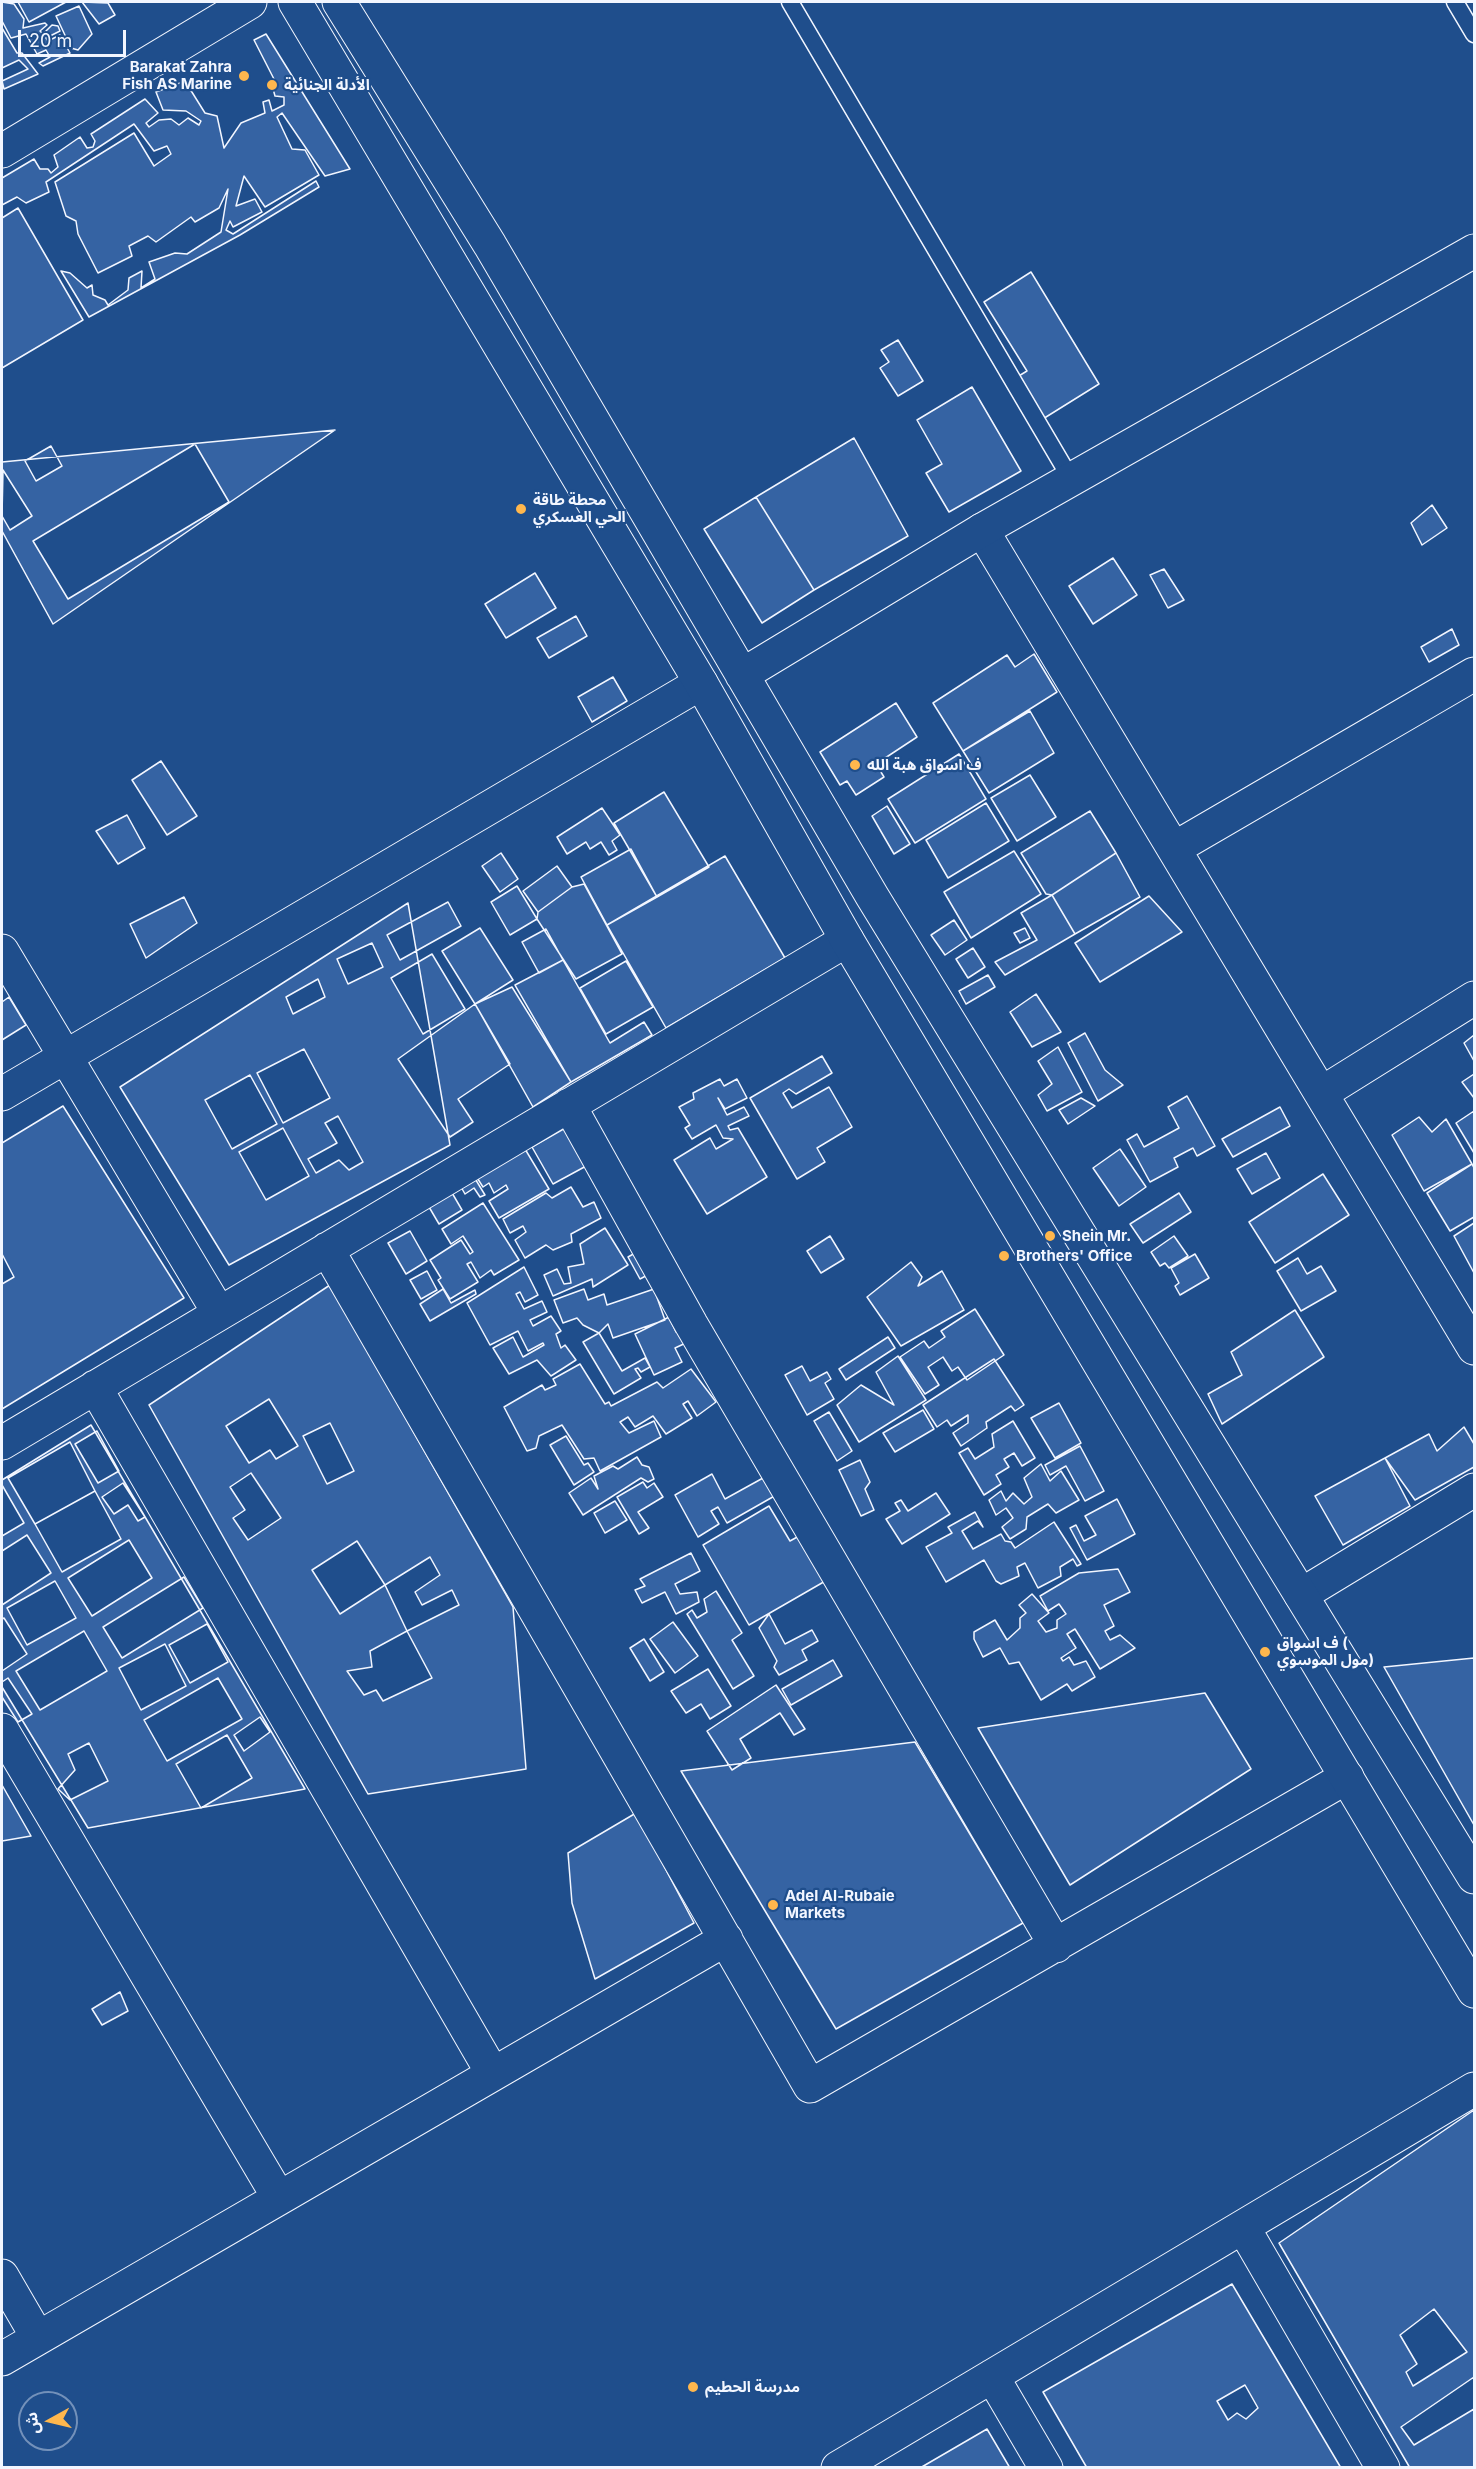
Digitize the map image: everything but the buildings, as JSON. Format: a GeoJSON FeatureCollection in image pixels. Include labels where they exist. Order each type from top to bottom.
{"type":"FeatureCollection","features":[{"type":"Feature","properties":{"kind":"street"},"geometry":{"type":"LineString","coordinates":[[2,150],[250,2]]}},
{"type":"Feature","properties":{"kind":"street"},"geometry":{"type":"LineString","coordinates":[[295,2],[701,683],[848,939],[1474,1991]]}},
{"type":"Feature","properties":{"kind":"street"},"geometry":{"type":"LineString","coordinates":[[339,2],[490,245],[872,896],[1474,1877]]}},
{"type":"Feature","properties":{"kind":"street"},"geometry":{"type":"LineString","coordinates":[[742,675],[982,530],[1474,251]]}},
{"type":"Feature","properties":{"kind":"street"},"geometry":{"type":"LineString","coordinates":[[982,530],[1322,1093],[1470,1331]]}},
{"type":"Feature","properties":{"kind":"street"},"geometry":{"type":"LineString","coordinates":[[1175,848],[1474,674]]}},
{"type":"Feature","properties":{"kind":"street"},"geometry":{"type":"LineString","coordinates":[[2,1094],[701,683]]}},
{"type":"Feature","properties":{"kind":"street"},"geometry":{"type":"LineString","coordinates":[[2,1443],[848,939]]}},
{"type":"Feature","properties":{"kind":"street"},"geometry":{"type":"LineString","coordinates":[[2,951],[219,1313]]}},
{"type":"Feature","properties":{"kind":"street"},"geometry":{"type":"LineString","coordinates":[[1322,1093],[1474,998]]}},
{"type":"Feature","properties":{"kind":"street"},"geometry":{"type":"LineString","coordinates":[[569,1105],[691,1324],[1056,1946]]}},
{"type":"Feature","properties":{"kind":"street"},"geometry":{"type":"LineString","coordinates":[[327,1249],[810,2086],[1347,1777]]}},
{"type":"Feature","properties":{"kind":"street"},"geometry":{"type":"LineString","coordinates":[[95,1387],[493,2074]]}},
{"type":"Feature","properties":{"kind":"street"},"geometry":{"type":"LineString","coordinates":[[1146,1441],[1158,1445],[1176,1441],[1188,1427],[1191,1415]]}},
{"type":"Feature","properties":{"kind":"street"},"geometry":{"type":"LineString","coordinates":[[1192,1519],[1195,1506],[1203,1496],[1214,1490],[1227,1490],[1239,1495]]}},
{"type":"Feature","properties":{"kind":"street"},"geometry":{"type":"LineString","coordinates":[[1301,1595],[1474,1490]]}},
{"type":"Feature","properties":{"kind":"street"},"geometry":{"type":"LineString","coordinates":[[2,1730],[279,2198]]}},
{"type":"Feature","properties":{"kind":"street"},"geometry":{"type":"LineString","coordinates":[[2,2359],[726,1939]]}},
{"type":"Feature","properties":{"kind":"street"},"geometry":{"type":"LineString","coordinates":[[838,2468],[1474,2089]]}},
{"type":"Feature","properties":{"kind":"street"},"geometry":{"type":"LineString","coordinates":[[1243,2227],[1383,2468]]}},
{"type":"Feature","properties":{"kind":"street"},"geometry":{"type":"LineString","coordinates":[[2,2276],[38,2338]]}},
{"type":"Feature","properties":{"kind":"street"},"geometry":{"type":"LineString","coordinates":[[992,2376],[1046,2468]]}},
{"type":"Feature","properties":{"kind":"lane"},"geometry":{"type":"LineString","coordinates":[[790,2],[1071,479]]}},
{"type":"Feature","properties":{"kind":"lane"},"geometry":{"type":"LineString","coordinates":[[1455,2],[1474,34]]}},
{"type":"Feature","properties":{"kind":"place","name":"Barakat Zahra Fish AS Marine"},"geometry":{"type":"Point","coordinates":[244,76]}},
{"type":"Feature","properties":{"kind":"place","name":"الأدلة الجنائية"},"geometry":{"type":"Point","coordinates":[272,85]}},
{"type":"Feature","properties":{"kind":"place","name":"محطة طاقة الحي العسكري"},"geometry":{"type":"Point","coordinates":[521,509]}},
{"type":"Feature","properties":{"kind":"place","name":"ف اسواق هبة الله"},"geometry":{"type":"Point","coordinates":[855,765]}},
{"type":"Feature","properties":{"kind":"place","name":"Shein Mr."},"geometry":{"type":"Point","coordinates":[1050,1236]}},
{"type":"Feature","properties":{"kind":"place","name":"Brothers' Office"},"geometry":{"type":"Point","coordinates":[1004,1256]}},
{"type":"Feature","properties":{"kind":"place","name":"ف اسواق ( مول الموسوي)"},"geometry":{"type":"Point","coordinates":[1265,1652]}},
{"type":"Feature","properties":{"kind":"place","name":"Adel Al-Rubaie Markets"},"geometry":{"type":"Point","coordinates":[773,1905]}},
{"type":"Feature","properties":{"kind":"place","name":"مدرسة الحطيم"},"geometry":{"type":"Point","coordinates":[693,2387]}}]}
